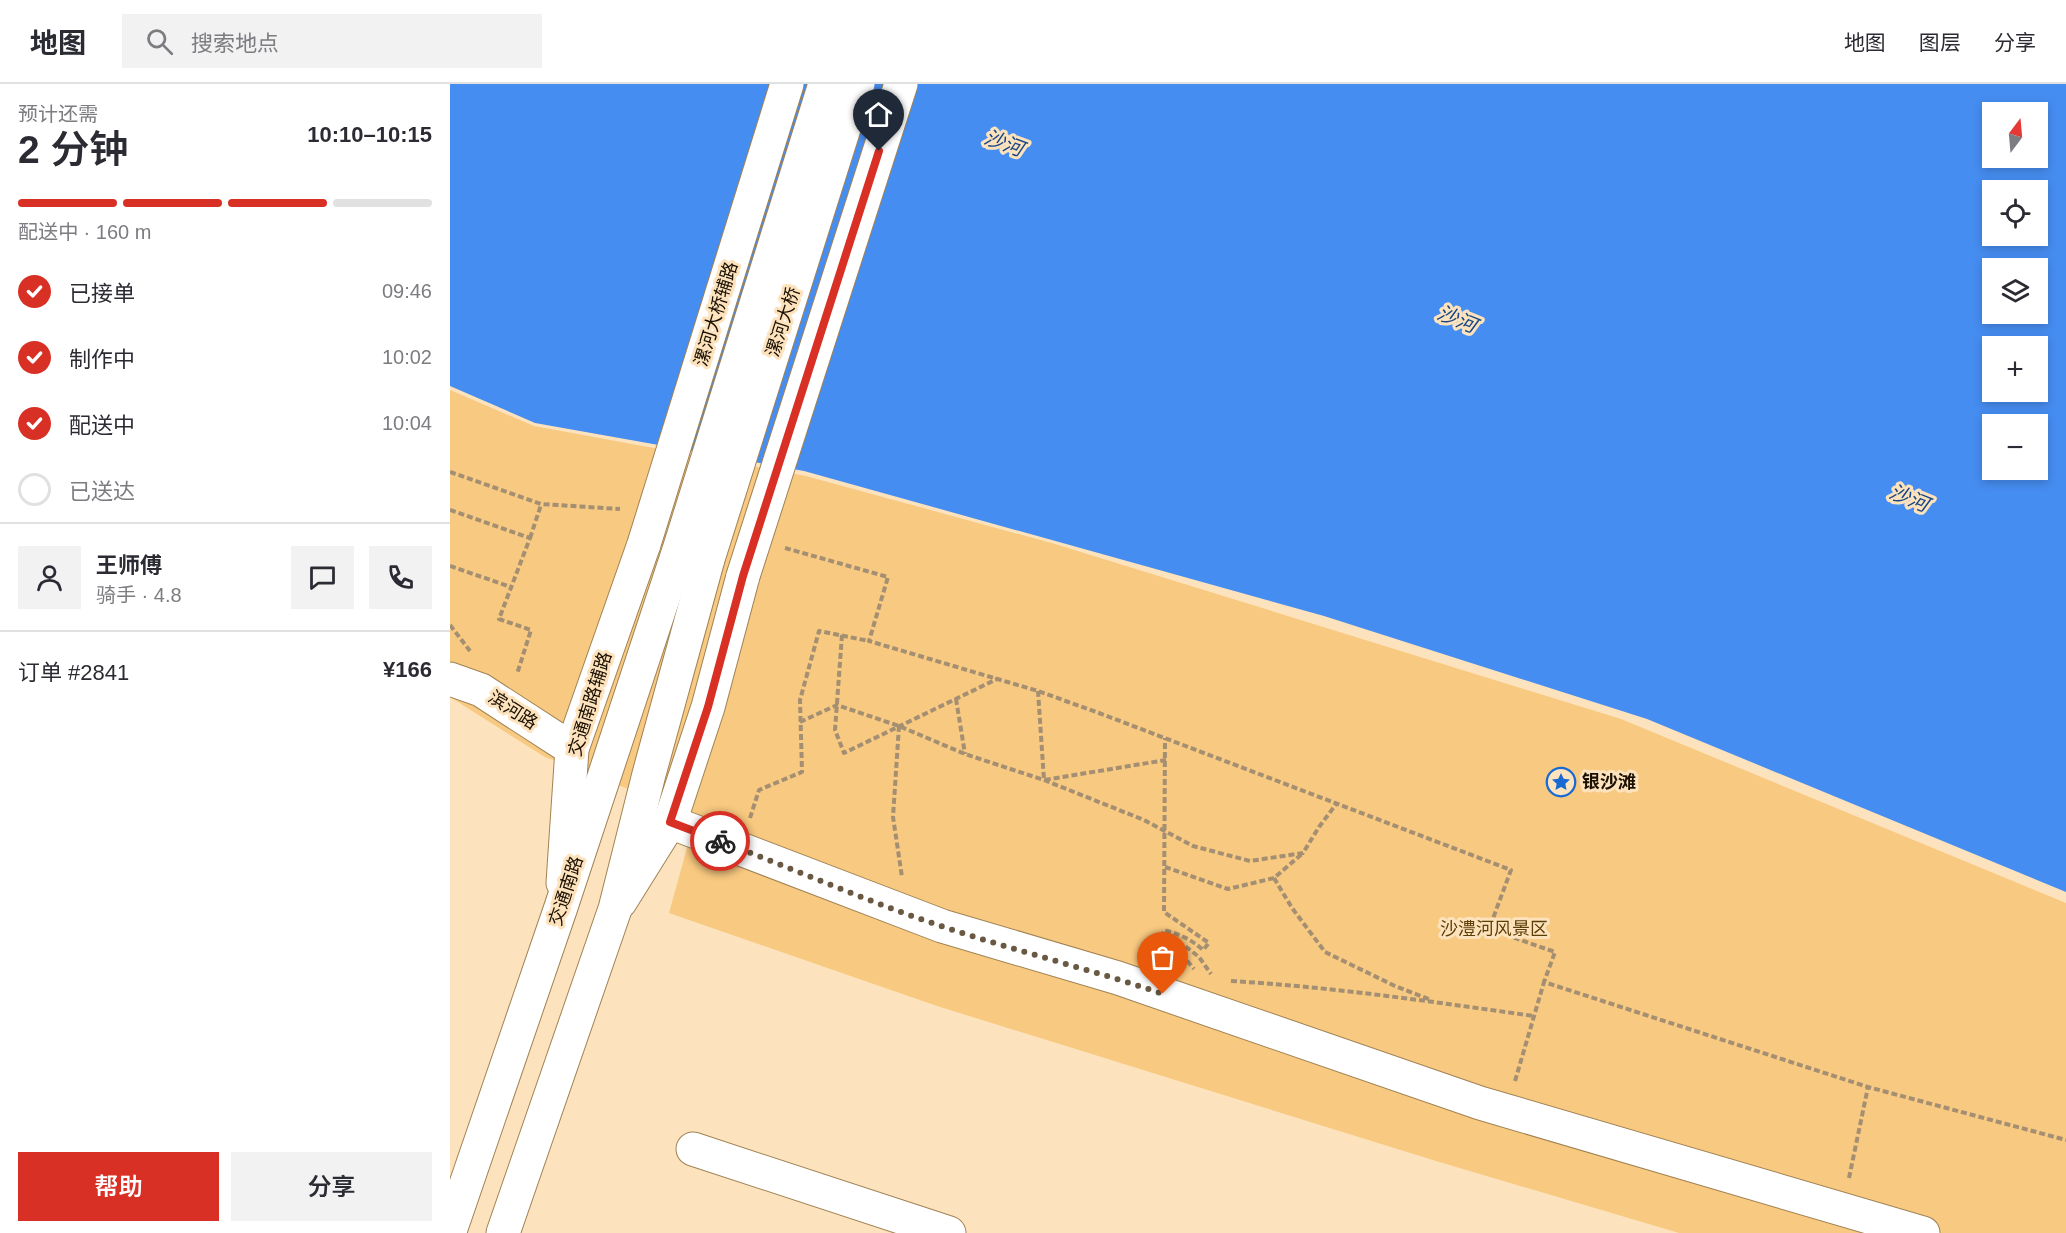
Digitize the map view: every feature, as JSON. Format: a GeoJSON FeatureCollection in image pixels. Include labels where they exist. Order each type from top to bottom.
{"type":"FeatureCollection","features":[{"type":"Feature","properties":{"kind":"street","name":"漯河大桥辅路"},"geometry":{"type":"LineString","coordinates":[[644,543],[787,84]]}},
{"type":"Feature","properties":{"kind":"street","name":"漯河大桥"},"geometry":{"type":"LineString","coordinates":[[694,555],[825,84]]}},
{"type":"Feature","properties":{"kind":"street","name":"漯河大桥"},"geometry":{"type":"LineString","coordinates":[[694,555],[858,84]]}},
{"type":"Feature","properties":{"kind":"street"},"geometry":{"type":"LineString","coordinates":[[615,909],[670,822],[708,707],[743,576],[901,84]]}},
{"type":"Feature","properties":{"kind":"street","name":"交通南路辅路"},"geometry":{"type":"LineString","coordinates":[[561,907],[572,749],[644,543]]}},
{"type":"Feature","properties":{"kind":"street","name":"交通南路"},"geometry":{"type":"LineString","coordinates":[[450,1231],[561,907],[694,555]]}},
{"type":"Feature","properties":{"kind":"street"},"geometry":{"type":"LineString","coordinates":[[503,1233],[615,909],[649,774],[694,555]]}},
{"type":"Feature","properties":{"kind":"street","name":"滨河路"},"geometry":{"type":"LineString","coordinates":[[450,679],[481,690],[572,749]]}},
{"type":"Feature","properties":{"kind":"street"},"geometry":{"type":"LineString","coordinates":[[670,822],[942,926],[1118,978],[1507,1110],[1923,1233]]}},
{"type":"Feature","properties":{"kind":"street"},"geometry":{"type":"LineString","coordinates":[[693,1149],[949,1233]]}},
{"type":"Feature","properties":{"kind":"path"},"geometry":{"type":"LineString","coordinates":[[450,472],[541,504],[626,509]]}},
{"type":"Feature","properties":{"kind":"path"},"geometry":{"type":"LineString","coordinates":[[507,706],[531,630],[499,619],[541,504]]}},
{"type":"Feature","properties":{"kind":"path"},"geometry":{"type":"LineString","coordinates":[[450,510],[530,538]]}},
{"type":"Feature","properties":{"kind":"path"},"geometry":{"type":"LineString","coordinates":[[784,548],[888,577],[869,641]]}},
{"type":"Feature","properties":{"kind":"path"},"geometry":{"type":"LineString","coordinates":[[450,566],[511,587]]}},
{"type":"Feature","properties":{"kind":"path"},"geometry":{"type":"LineString","coordinates":[[739,849],[759,790],[802,772],[800,700],[819,631],[869,641],[1038,691],[1511,870],[1489,929],[1555,952],[1544,982],[1507,1110]]}},
{"type":"Feature","properties":{"kind":"path"},"geometry":{"type":"LineString","coordinates":[[842,635],[835,730],[844,753],[997,679]]}},
{"type":"Feature","properties":{"kind":"path"},"geometry":{"type":"LineString","coordinates":[[1038,691],[1044,780]]}},
{"type":"Feature","properties":{"kind":"path"},"geometry":{"type":"LineString","coordinates":[[956,699],[965,754]]}},
{"type":"Feature","properties":{"kind":"path"},"geometry":{"type":"LineString","coordinates":[[800,722],[837,705],[899,726],[965,754],[1044,780],[1144,820],[1193,846],[1250,861],[1302,853]]}},
{"type":"Feature","properties":{"kind":"path"},"geometry":{"type":"LineString","coordinates":[[897,910],[903,883],[893,817],[899,726]]}},
{"type":"Feature","properties":{"kind":"path"},"geometry":{"type":"LineString","coordinates":[[1159,946],[1164,930],[1181,934],[1203,950],[1209,943],[1164,912],[1165,738]]}},
{"type":"Feature","properties":{"kind":"path"},"geometry":{"type":"LineString","coordinates":[[1044,780],[1166,760]]}},
{"type":"Feature","properties":{"kind":"path"},"geometry":{"type":"LineString","coordinates":[[1165,867],[1228,889],[1274,878],[1302,853],[1338,803]]}},
{"type":"Feature","properties":{"kind":"path"},"geometry":{"type":"LineString","coordinates":[[1274,878],[1292,908],[1325,952],[1395,986],[1437,1002]]}},
{"type":"Feature","properties":{"kind":"path"},"geometry":{"type":"LineString","coordinates":[[1160,938],[1185,946],[1199,957],[1216,980]]}},
{"type":"Feature","properties":{"kind":"path"},"geometry":{"type":"LineString","coordinates":[[1226,981],[1277,984],[1437,1002],[1534,1016]]}},
{"type":"Feature","properties":{"kind":"path"},"geometry":{"type":"LineString","coordinates":[[1544,982],[1868,1088],[2066,1140]]}},
{"type":"Feature","properties":{"kind":"path"},"geometry":{"type":"LineString","coordinates":[[1842,1209],[1868,1088]]}},
{"type":"Feature","properties":{"kind":"green space","name":"沙澧河风景区"},"geometry":{"type":"Polygon","coordinates":[[[450,390],[534,426],[806,476],[1055,544],[1621,719],[2066,903],[2066,1233],[1679,1233],[1436,1161],[937,1006],[669,913],[696,815],[545,757],[450,697],[450,390]]]}},
{"type":"Feature","properties":{"kind":"water","name":"沙河"},"geometry":{"type":"Polygon","coordinates":[[[450,84],[2066,84],[2066,892],[1647,719],[1324,616],[804,471],[535,423],[450,386],[450,84]]]}},
{"type":"Feature","properties":{"kind":"way so far"},"geometry":{"type":"LineString","coordinates":[[720,841],[816,880],[942,926],[1118,978],[1163,994]]}},
{"type":"Feature","properties":{"kind":"place","name":"银沙滩"},"geometry":{"type":"Point","coordinates":[1561,782]}},
{"type":"Feature","properties":{"kind":"route"},"geometry":{"type":"LineString","coordinates":[[720,841],[670,822],[708,707],[743,576],[879,151]]}}]}
